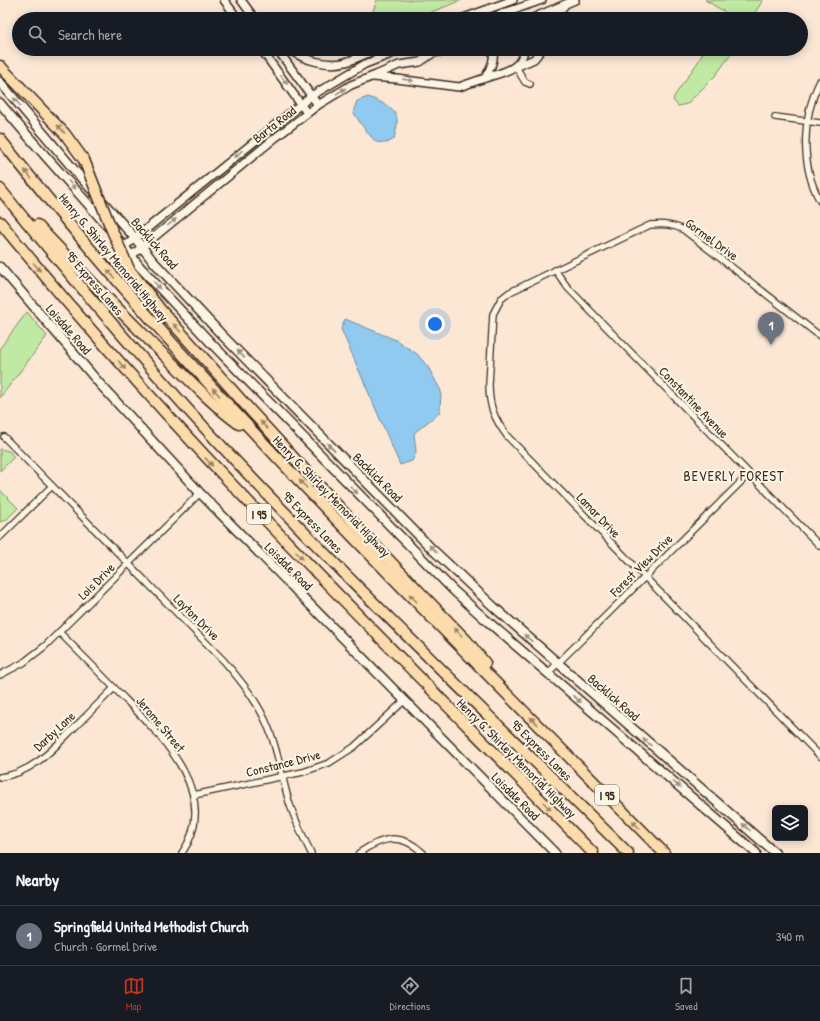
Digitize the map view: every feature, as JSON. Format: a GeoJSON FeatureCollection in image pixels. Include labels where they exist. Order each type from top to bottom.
{"type":"FeatureCollection","features":[{"type":"Feature","properties":{"kind":"highway"},"geometry":{"type":"LineString","coordinates":[[0,66],[65,134],[84,160],[110,228],[129,269],[160,309],[359,529],[467,641],[519,706]]}},
{"type":"Feature","properties":{"kind":"highway","name":"Henry G. Shirley Memorial Highway"},"geometry":{"type":"LineString","coordinates":[[0,140],[99,261],[261,441],[385,570],[664,853]]}},
{"type":"Feature","properties":{"kind":"highway"},"geometry":{"type":"LineString","coordinates":[[0,185],[72,262],[200,392],[221,411],[261,441]]}},
{"type":"Feature","properties":{"kind":"highway","name":"95 Express Lanes"},"geometry":{"type":"LineString","coordinates":[[0,190],[82,289],[244,469],[317,545],[628,853]]}},
{"type":"Feature","properties":{"kind":"highway","name":"Henry G. Shirley Memorial Highway"},"geometry":{"type":"LineString","coordinates":[[0,222],[149,397],[231,485],[593,853]]}},
{"type":"Feature","properties":{"kind":"main road","name":"Backlick Road"},"geometry":{"type":"LineString","coordinates":[[0,82],[76,172],[135,238],[152,260],[225,338],[422,539],[494,608],[775,853]]}},
{"type":"Feature","properties":{"kind":"main road","name":"Backlick Road"},"geometry":{"type":"LineString","coordinates":[[0,103],[140,267],[211,343],[424,561],[485,619],[756,853]]}},
{"type":"Feature","properties":{"kind":"main road","name":"Loisdale Road"},"geometry":{"type":"LineString","coordinates":[[0,267],[99,383],[200,493],[555,853]]}},
{"type":"Feature","properties":{"kind":"street"},"geometry":{"type":"LineString","coordinates":[[224,0],[233,12]]}},
{"type":"Feature","properties":{"kind":"street"},"geometry":{"type":"LineString","coordinates":[[481,12],[513,0]]}},
{"type":"Feature","properties":{"kind":"street"},"geometry":{"type":"LineString","coordinates":[[506,12],[542,0]]}},
{"type":"Feature","properties":{"kind":"street"},"geometry":{"type":"LineString","coordinates":[[548,12],[575,0]]}},
{"type":"Feature","properties":{"kind":"street"},"geometry":{"type":"LineString","coordinates":[[243,3],[250,12]]}},
{"type":"Feature","properties":{"kind":"street"},"geometry":{"type":"LineString","coordinates":[[559,12],[566,5]]}},
{"type":"Feature","properties":{"kind":"street"},"geometry":{"type":"LineString","coordinates":[[266,56],[307,113]]}},
{"type":"Feature","properties":{"kind":"street"},"geometry":{"type":"LineString","coordinates":[[282,56],[318,105]]}},
{"type":"Feature","properties":{"kind":"street"},"geometry":{"type":"LineString","coordinates":[[299,56],[310,60],[330,63],[346,62],[362,56]]}},
{"type":"Feature","properties":{"kind":"street"},"geometry":{"type":"LineString","coordinates":[[353,71],[370,56]]}},
{"type":"Feature","properties":{"kind":"street","name":"Barta Road"},"geometry":{"type":"LineString","coordinates":[[124,247],[158,221],[301,103],[364,64],[385,56]]}},
{"type":"Feature","properties":{"kind":"street","name":"Barta Road"},"geometry":{"type":"LineString","coordinates":[[131,256],[318,105],[351,85],[369,77],[399,65],[420,62],[429,56]]}},
{"type":"Feature","properties":{"kind":"street"},"geometry":{"type":"LineString","coordinates":[[485,78],[492,64],[494,56]]}},
{"type":"Feature","properties":{"kind":"street"},"geometry":{"type":"LineString","coordinates":[[516,67],[522,56]]}},
{"type":"Feature","properties":{"kind":"street"},"geometry":{"type":"LineString","coordinates":[[369,77],[459,87],[516,67],[534,59],[536,56]]}},
{"type":"Feature","properties":{"kind":"street"},"geometry":{"type":"LineString","coordinates":[[516,67],[525,82],[530,84]]}},
{"type":"Feature","properties":{"kind":"street"},"geometry":{"type":"LineString","coordinates":[[820,81],[810,107],[806,140],[808,165],[813,184],[820,201]]}},
{"type":"Feature","properties":{"kind":"street"},"geometry":{"type":"LineString","coordinates":[[775,117],[820,123]]}},
{"type":"Feature","properties":{"kind":"street","name":"Gormel Drive"},"geometry":{"type":"LineString","coordinates":[[555,270],[650,225],[670,225],[684,230],[820,336]]}},
{"type":"Feature","properties":{"kind":"street","name":"Constantine Avenue"},"geometry":{"type":"LineString","coordinates":[[555,270],[568,288],[820,546]]}},
{"type":"Feature","properties":{"kind":"street","name":"Lamar Drive"},"geometry":{"type":"LineString","coordinates":[[555,270],[510,292],[501,299],[495,309],[492,321],[489,384],[491,409],[496,422],[506,436],[820,756]]}},
{"type":"Feature","properties":{"kind":"street","name":"Layton Drive"},"geometry":{"type":"LineString","coordinates":[[4,437],[224,661],[245,686],[258,706],[269,728],[276,749],[290,805],[310,853]]}},
{"type":"Feature","properties":{"kind":"street","name":"Forest View Drive"},"geometry":{"type":"LineString","coordinates":[[548,673],[749,474]]}},
{"type":"Feature","properties":{"kind":"street"},"geometry":{"type":"LineString","coordinates":[[0,537],[52,486]]}},
{"type":"Feature","properties":{"kind":"street","name":"Lois Drive"},"geometry":{"type":"LineString","coordinates":[[0,675],[33,656],[129,564],[200,493]]}},
{"type":"Feature","properties":{"kind":"street","name":"Jerome Street"},"geometry":{"type":"LineString","coordinates":[[59,632],[155,730],[171,749],[183,770],[194,795],[194,816],[192,830],[182,853]]}},
{"type":"Feature","properties":{"kind":"street","name":"Darby Lane"},"geometry":{"type":"LineString","coordinates":[[0,777],[16,774],[34,765],[114,688]]}},
{"type":"Feature","properties":{"kind":"street","name":"Constance Drive"},"geometry":{"type":"LineString","coordinates":[[194,795],[315,769],[329,763],[343,755],[364,738],[404,700]]}},
{"type":"Feature","properties":{"kind":"street"},"geometry":{"type":"LineString","coordinates":[[358,853],[378,841],[395,839],[413,845],[423,853]]}},
{"type":"Feature","properties":{"kind":"green space"},"geometry":{"type":"Polygon","coordinates":[[[377,0],[462,0],[432,12],[373,12],[377,0]]]}},
{"type":"Feature","properties":{"kind":"green space"},"geometry":{"type":"Polygon","coordinates":[[[705,0],[763,0],[755,12],[725,12],[705,0]]]}},
{"type":"Feature","properties":{"kind":"green space"},"geometry":{"type":"Polygon","coordinates":[[[701,56],[730,56],[715,76],[687,104],[678,106],[673,100],[675,95],[701,56]]]}},
{"type":"Feature","properties":{"kind":"green space"},"geometry":{"type":"Polygon","coordinates":[[[27,312],[47,336],[0,398],[0,348],[27,312]]]}},
{"type":"Feature","properties":{"kind":"green space"},"geometry":{"type":"Polygon","coordinates":[[[0,449],[9,451],[14,457],[0,471],[0,449]]]}},
{"type":"Feature","properties":{"kind":"green space"},"geometry":{"type":"Polygon","coordinates":[[[0,490],[18,508],[6,520],[0,522],[0,490]]]}},
{"type":"Feature","properties":{"kind":"water"},"geometry":{"type":"Polygon","coordinates":[[[368,97],[388,106],[397,118],[394,139],[387,143],[376,142],[366,131],[353,112],[357,101],[368,97]]]}},
{"type":"Feature","properties":{"kind":"water"},"geometry":{"type":"Polygon","coordinates":[[[345,319],[396,340],[417,354],[428,367],[441,391],[440,412],[414,433],[416,452],[412,461],[400,465],[341,329],[345,319]]]}},
{"type":"Feature","properties":{"kind":"place","name":"Springfield United Methodist Church"},"geometry":{"type":"Point","coordinates":[771,345]}},
{"type":"Feature","properties":{"kind":"district","name":"BEVERLY FOREST"},"geometry":{"type":"Point","coordinates":[734,475]}}]}
